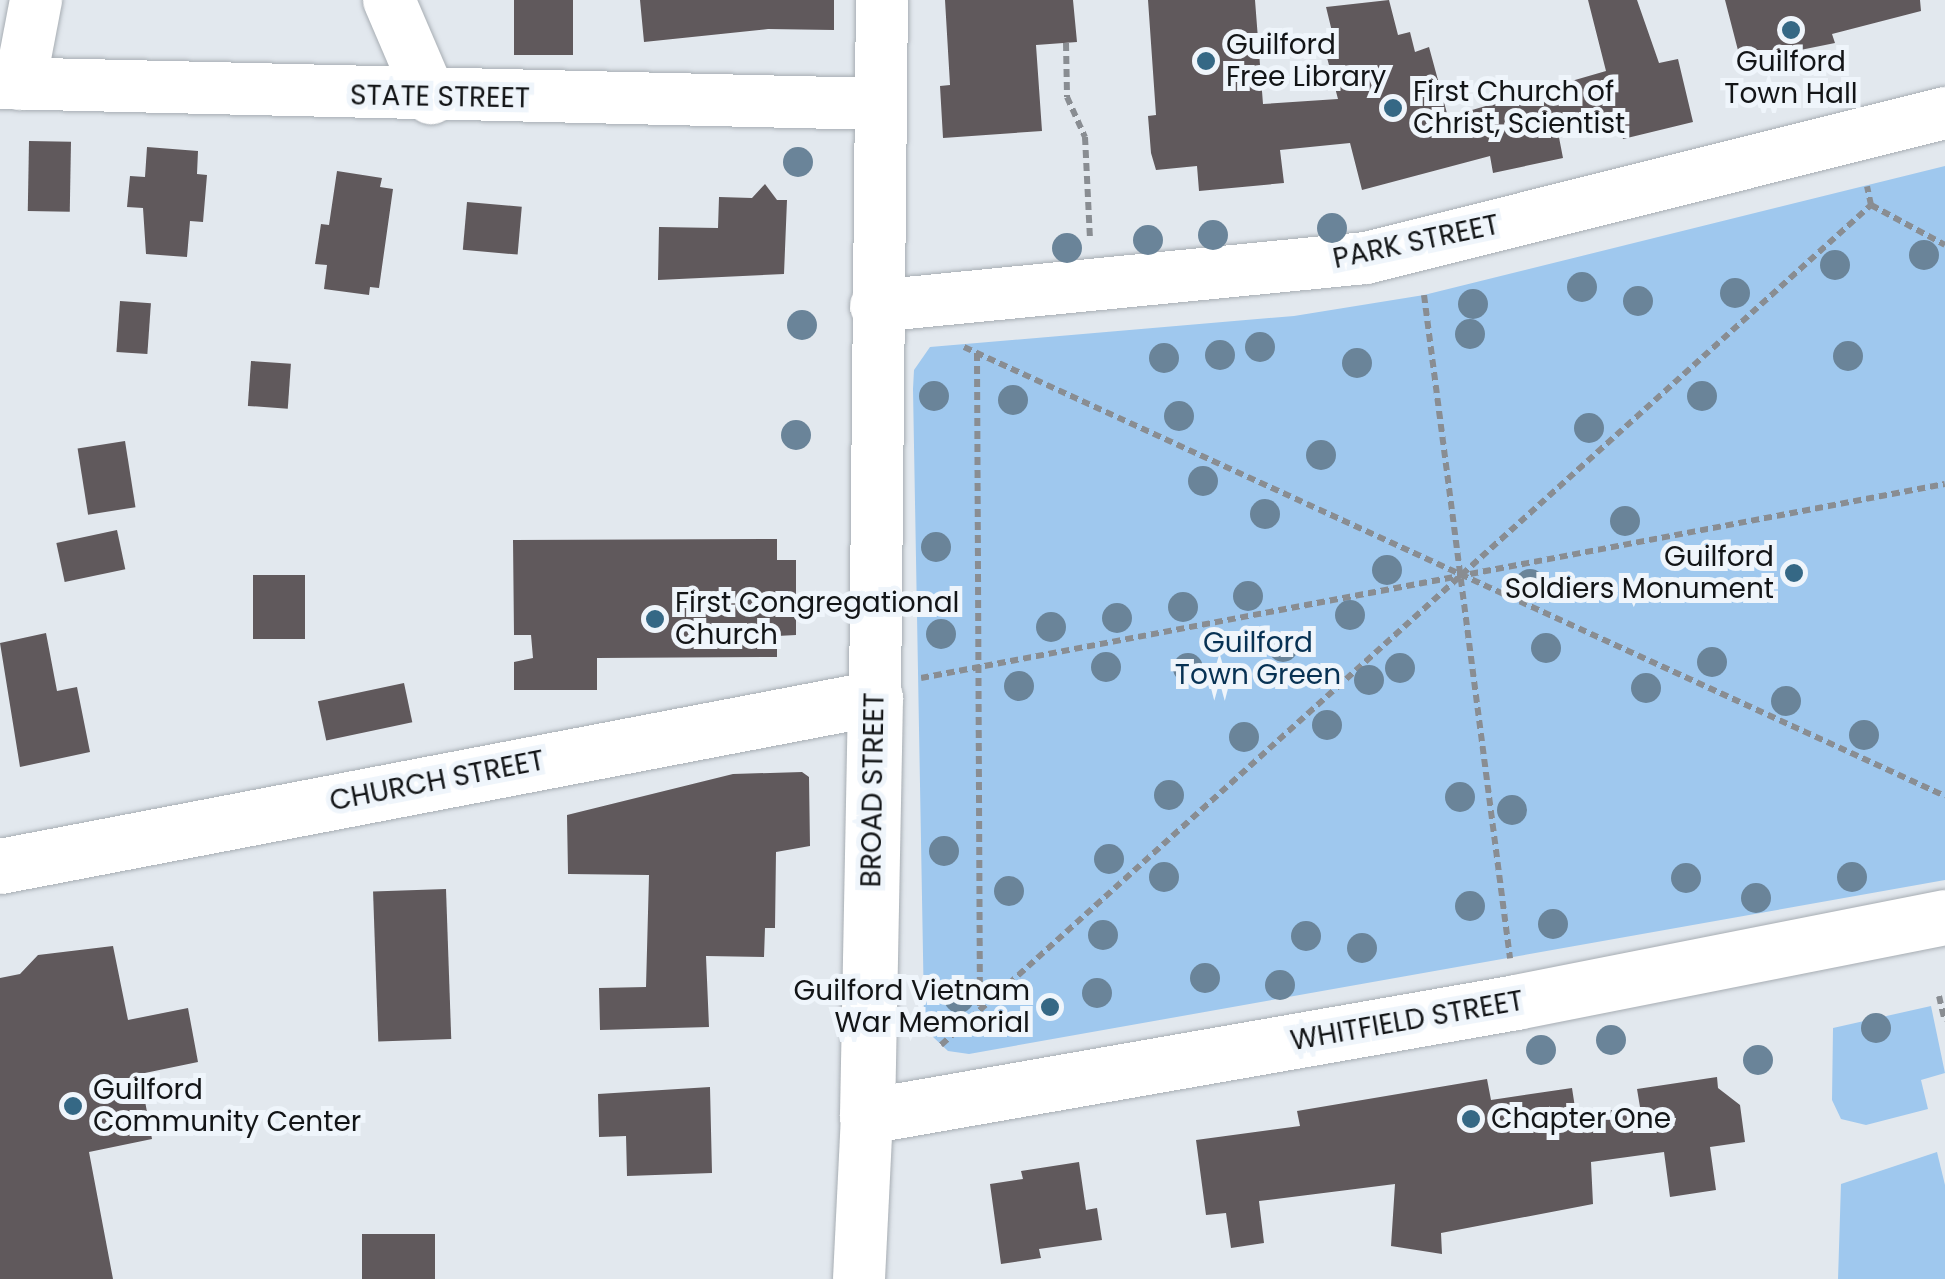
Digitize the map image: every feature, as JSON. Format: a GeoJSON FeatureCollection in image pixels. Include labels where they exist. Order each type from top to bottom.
{"type":"FeatureCollection","features":[{"type":"Feature","properties":{"kind":"main road","name":"CHURCH STREET"},"geometry":{"type":"LineString","coordinates":[[0,866],[897,688]]}},
{"type":"Feature","properties":{"kind":"main road","name":"BROAD STREET"},"geometry":{"type":"LineString","coordinates":[[867,1116],[897,688]]}},
{"type":"Feature","properties":{"kind":"main road","name":"WHITFIELD STREET"},"geometry":{"type":"LineString","coordinates":[[867,1116],[1504,1004],[1945,916]]}},
{"type":"Feature","properties":{"kind":"street"},"geometry":{"type":"LineString","coordinates":[[10,84],[36,0]]}},
{"type":"Feature","properties":{"kind":"street"},"geometry":{"type":"LineString","coordinates":[[389,0],[431,98]]}},
{"type":"Feature","properties":{"kind":"street","name":"BROAD STREET"},"geometry":{"type":"LineString","coordinates":[[882,0],[876,306],[897,688]]}},
{"type":"Feature","properties":{"kind":"street","name":"STATE STREET"},"geometry":{"type":"LineString","coordinates":[[10,84],[431,98],[880,104]]}},
{"type":"Feature","properties":{"kind":"street","name":"PARK STREET"},"geometry":{"type":"LineString","coordinates":[[876,306],[1366,258],[1945,113]]}},
{"type":"Feature","properties":{"kind":"street","name":"BROAD STREET"},"geometry":{"type":"LineString","coordinates":[[858,1279],[867,1116]]}},
{"type":"Feature","properties":{"kind":"path"},"geometry":{"type":"LineString","coordinates":[[1066,43],[1066,98],[1084,137],[1090,179],[1092,285]]}},
{"type":"Feature","properties":{"kind":"path"},"geometry":{"type":"LineString","coordinates":[[1867,186],[1871,205],[1945,245]]}},
{"type":"Feature","properties":{"kind":"path"},"geometry":{"type":"LineString","coordinates":[[941,1044],[1871,205]]}},
{"type":"Feature","properties":{"kind":"path"},"geometry":{"type":"LineString","coordinates":[[1424,295],[1510,959]]}},
{"type":"Feature","properties":{"kind":"path"},"geometry":{"type":"LineString","coordinates":[[964,347],[1945,796]]}},
{"type":"Feature","properties":{"kind":"path"},"geometry":{"type":"LineString","coordinates":[[978,353],[980,1006]]}},
{"type":"Feature","properties":{"kind":"path"},"geometry":{"type":"LineString","coordinates":[[897,688],[976,667],[1945,484]]}},
{"type":"Feature","properties":{"kind":"path"},"geometry":{"type":"LineString","coordinates":[[1939,996],[1945,1021]]}},
{"type":"Feature","properties":{"kind":"green space","name":"Guilford Town Green"},"geometry":{"type":"Polygon","coordinates":[[[1945,166],[1945,880],[969,1054],[948,1051],[932,1036],[924,1011],[913,389],[914,370],[930,347],[1294,316],[1424,295],[1945,166]]]}},
{"type":"Feature","properties":{"kind":"green space"},"geometry":{"type":"Polygon","coordinates":[[[1931,1006],[1945,1073],[1921,1080],[1928,1109],[1866,1125],[1841,1119],[1832,1100],[1833,1028],[1931,1006]]]}},
{"type":"Feature","properties":{"kind":"green space"},"geometry":{"type":"Polygon","coordinates":[[[1937,1152],[1945,1185],[1945,1279],[1838,1279],[1841,1184],[1937,1152]]]}},
{"type":"Feature","properties":{"kind":"building"},"geometry":{"type":"Polygon","coordinates":[[[514,0],[573,0],[573,55],[514,55],[514,0]]]}},
{"type":"Feature","properties":{"kind":"building"},"geometry":{"type":"Polygon","coordinates":[[[640,0],[834,0],[834,30],[768,29],[644,42],[640,0]]]}},
{"type":"Feature","properties":{"kind":"building"},"geometry":{"type":"Polygon","coordinates":[[[945,0],[1073,0],[1077,42],[1036,45],[1042,131],[943,138],[940,86],[950,85],[945,0]]]}},
{"type":"Feature","properties":{"kind":"building"},"geometry":{"type":"Polygon","coordinates":[[[1148,0],[1255,0],[1263,104],[1338,99],[1325,50],[1336,48],[1326,7],[1389,0],[1398,35],[1410,32],[1415,52],[1429,47],[1448,117],[1606,71],[1588,0],[1637,0],[1659,63],[1678,59],[1693,122],[1623,139],[1615,111],[1557,127],[1563,158],[1493,173],[1490,156],[1362,190],[1350,143],[1280,150],[1284,183],[1199,191],[1197,166],[1156,170],[1151,153],[1148,116],[1156,115],[1148,0]]]}},
{"type":"Feature","properties":{"kind":"building","name":"Guilford Town Hall"},"geometry":{"type":"Polygon","coordinates":[[[1725,0],[1920,0],[1921,11],[1832,34],[1835,43],[1741,62],[1725,0]]]}},
{"type":"Feature","properties":{"kind":"building"},"geometry":{"type":"Polygon","coordinates":[[[29,141],[71,142],[70,212],[28,211],[29,141]]]}},
{"type":"Feature","properties":{"kind":"building"},"geometry":{"type":"Polygon","coordinates":[[[147,147],[198,151],[197,174],[207,175],[203,222],[190,221],[187,257],[146,254],[143,208],[127,207],[130,176],[145,177],[147,147]]]}},
{"type":"Feature","properties":{"kind":"building"},"geometry":{"type":"Polygon","coordinates":[[[337,171],[382,178],[380,187],[393,189],[379,288],[370,287],[369,295],[324,289],[327,265],[315,264],[321,224],[329,225],[337,171]]]}},
{"type":"Feature","properties":{"kind":"building"},"geometry":{"type":"Polygon","coordinates":[[[765,184],[777,200],[787,200],[784,274],[658,280],[659,227],[718,228],[719,197],[752,198],[765,184]]]}},
{"type":"Feature","properties":{"kind":"building"},"geometry":{"type":"Polygon","coordinates":[[[467,202],[522,207],[518,255],[463,250],[467,202]]]}},
{"type":"Feature","properties":{"kind":"building"},"geometry":{"type":"Polygon","coordinates":[[[120,301],[151,303],[147,354],[116,352],[120,301]]]}},
{"type":"Feature","properties":{"kind":"building"},"geometry":{"type":"Polygon","coordinates":[[[251,361],[291,364],[288,409],[248,406],[251,361]]]}},
{"type":"Feature","properties":{"kind":"building"},"geometry":{"type":"Polygon","coordinates":[[[125,441],[135,507],[88,515],[78,449],[125,441]]]}},
{"type":"Feature","properties":{"kind":"building"},"geometry":{"type":"Polygon","coordinates":[[[117,530],[125,569],[65,582],[56,543],[117,530]]]}},
{"type":"Feature","properties":{"kind":"building","name":"First Congregational Church"},"geometry":{"type":"Polygon","coordinates":[[[777,539],[777,560],[796,560],[796,635],[777,636],[777,657],[597,658],[597,690],[514,690],[514,662],[533,658],[531,635],[514,635],[513,540],[777,539]]]}},
{"type":"Feature","properties":{"kind":"building"},"geometry":{"type":"Polygon","coordinates":[[[253,575],[305,575],[305,639],[253,639],[253,575]]]}},
{"type":"Feature","properties":{"kind":"building"},"geometry":{"type":"Polygon","coordinates":[[[46,633],[57,691],[77,687],[90,752],[20,767],[0,643],[46,633]]]}},
{"type":"Feature","properties":{"kind":"building"},"geometry":{"type":"Polygon","coordinates":[[[404,683],[412,722],[326,740],[318,701],[404,683]]]}},
{"type":"Feature","properties":{"kind":"building"},"geometry":{"type":"Polygon","coordinates":[[[802,772],[809,777],[810,846],[776,852],[775,928],[765,928],[764,957],[706,956],[709,1027],[600,1030],[599,988],[646,987],[649,875],[568,874],[567,815],[733,774],[802,772]]]}},
{"type":"Feature","properties":{"kind":"building"},"geometry":{"type":"Polygon","coordinates":[[[446,889],[451,1039],[378,1041],[373,892],[446,889]]]}},
{"type":"Feature","properties":{"kind":"building","name":"Guilford Community Center"},"geometry":{"type":"Polygon","coordinates":[[[113,946],[128,1020],[188,1008],[198,1062],[140,1074],[152,1139],[89,1152],[113,1279],[0,1279],[0,978],[20,974],[38,955],[113,946]]]}},
{"type":"Feature","properties":{"kind":"building"},"geometry":{"type":"Polygon","coordinates":[[[1717,1077],[1718,1088],[1740,1105],[1745,1142],[1710,1147],[1716,1190],[1670,1197],[1664,1152],[1591,1162],[1593,1204],[1441,1233],[1442,1254],[1391,1246],[1395,1184],[1259,1201],[1264,1243],[1231,1248],[1226,1213],[1206,1215],[1196,1140],[1300,1126],[1297,1111],[1487,1079],[1491,1100],[1572,1088],[1576,1114],[1640,1107],[1637,1089],[1717,1077]]]}},
{"type":"Feature","properties":{"kind":"building"},"geometry":{"type":"Polygon","coordinates":[[[710,1087],[712,1173],[627,1176],[626,1136],[599,1137],[598,1094],[710,1087]]]}},
{"type":"Feature","properties":{"kind":"building"},"geometry":{"type":"Polygon","coordinates":[[[1079,1162],[1086,1210],[1097,1208],[1102,1240],[1039,1249],[1041,1258],[1001,1264],[990,1184],[1023,1179],[1021,1171],[1079,1162]]]}},
{"type":"Feature","properties":{"kind":"building"},"geometry":{"type":"Polygon","coordinates":[[[362,1234],[435,1234],[435,1279],[362,1279],[362,1234]]]}},
{"type":"Feature","properties":{"kind":"place","name":"Guilford Town Hall"},"geometry":{"type":"Point","coordinates":[1791,30]}},
{"type":"Feature","properties":{"kind":"place","name":"Guilford Free Library"},"geometry":{"type":"Point","coordinates":[1206,61]}},
{"type":"Feature","properties":{"kind":"place","name":"First Church of Christ, Scientist"},"geometry":{"type":"Point","coordinates":[1393,108]}},
{"type":"Feature","properties":{"kind":"place","name":"Guilford Soldiers Monument"},"geometry":{"type":"Point","coordinates":[1794,573]}},
{"type":"Feature","properties":{"kind":"place","name":"First Congregational Church"},"geometry":{"type":"Point","coordinates":[655,619]}},
{"type":"Feature","properties":{"kind":"place","name":"Guilford Vietnam War Memorial"},"geometry":{"type":"Point","coordinates":[1050,1007]}},
{"type":"Feature","properties":{"kind":"place","name":"Guilford Community Center"},"geometry":{"type":"Point","coordinates":[73,1106]}},
{"type":"Feature","properties":{"kind":"place","name":"Chapter One"},"geometry":{"type":"Point","coordinates":[1471,1119]}}]}
